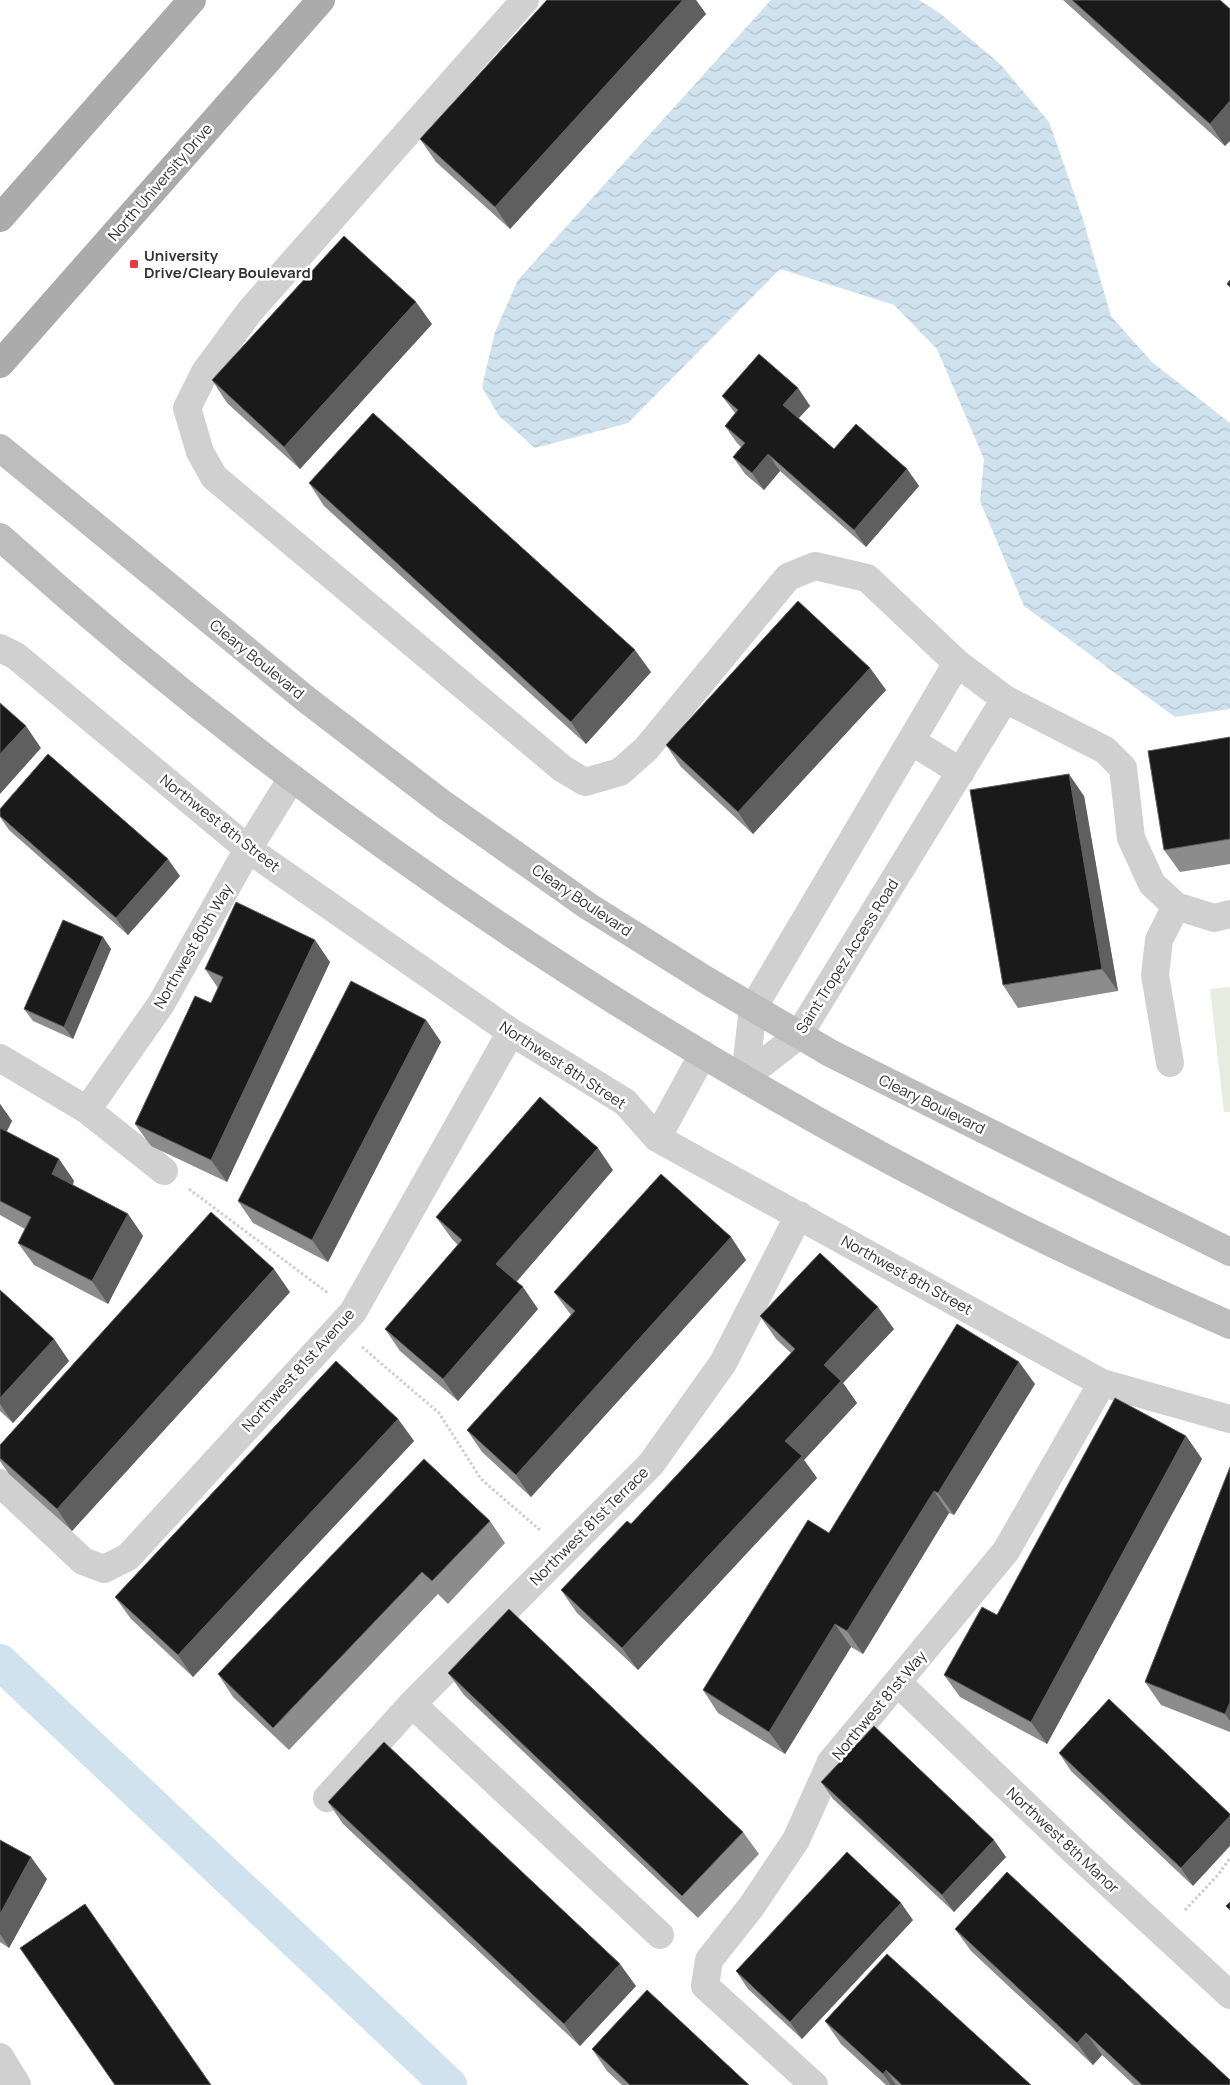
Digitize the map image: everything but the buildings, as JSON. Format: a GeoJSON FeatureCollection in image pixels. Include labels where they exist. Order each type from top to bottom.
{"type":"FeatureCollection","features":[{"type":"Feature","properties":{"kind":"main road"},"geometry":{"type":"LineString","coordinates":[[0,218],[192,0]]}},
{"type":"Feature","properties":{"kind":"main road","name":"North University Drive"},"geometry":{"type":"LineString","coordinates":[[0,364],[321,0]]}},
{"type":"Feature","properties":{"kind":"street"},"geometry":{"type":"LineString","coordinates":[[525,0],[250,311],[205,372],[188,408],[200,452],[214,477],[563,770],[586,782],[620,772],[646,749],[788,577],[815,566],[867,578],[957,663],[1005,699],[1105,750],[1123,768],[1131,838],[1152,884],[1176,906],[1214,918],[1230,914]]}},
{"type":"Feature","properties":{"kind":"street","name":"Cleary Boulevard"},"geometry":{"type":"LineString","coordinates":[[0,448],[307,700],[443,804],[588,906],[798,1036],[1230,1252]]}},
{"type":"Feature","properties":{"kind":"street"},"geometry":{"type":"LineString","coordinates":[[0,537],[70,600],[292,778],[469,906],[582,980],[703,1054],[854,1141],[1088,1260],[1230,1325]]}},
{"type":"Feature","properties":{"kind":"street","name":"Northwest 8th Street"},"geometry":{"type":"LineString","coordinates":[[0,648],[16,656],[248,849],[511,1032],[625,1102],[657,1138],[1102,1383],[1230,1419]]}},
{"type":"Feature","properties":{"kind":"street"},"geometry":{"type":"LineString","coordinates":[[745,1078],[753,1008],[957,663]]}},
{"type":"Feature","properties":{"kind":"street","name":"Saint Tropez Access Road"},"geometry":{"type":"LineString","coordinates":[[745,1078],[798,1036],[1005,699]]}},
{"type":"Feature","properties":{"kind":"street"},"geometry":{"type":"LineString","coordinates":[[911,741],[961,772]]}},
{"type":"Feature","properties":{"kind":"street","name":"Northwest 80th Way"},"geometry":{"type":"LineString","coordinates":[[87,1110],[161,1004],[248,849],[292,778]]}},
{"type":"Feature","properties":{"kind":"street"},"geometry":{"type":"LineString","coordinates":[[1170,1063],[1155,974],[1159,940],[1176,906]]}},
{"type":"Feature","properties":{"kind":"street","name":"Northwest 81st Avenue"},"geometry":{"type":"LineString","coordinates":[[0,1483],[82,1561],[104,1569],[128,1557],[346,1319],[511,1032]]}},
{"type":"Feature","properties":{"kind":"street"},"geometry":{"type":"LineString","coordinates":[[657,1138],[703,1054]]}},
{"type":"Feature","properties":{"kind":"street"},"geometry":{"type":"LineString","coordinates":[[0,1058],[87,1110],[164,1171]]}},
{"type":"Feature","properties":{"kind":"street","name":"Northwest 81st Terrace"},"geometry":{"type":"LineString","coordinates":[[326,1798],[412,1704],[651,1464],[723,1363],[799,1215]]}},
{"type":"Feature","properties":{"kind":"street","name":"Northwest 81st Way"},"geometry":{"type":"LineString","coordinates":[[814,2085],[705,1986],[710,1960],[750,1907],[796,1840],[831,1762],[1006,1551],[1102,1383]]}},
{"type":"Feature","properties":{"kind":"street","name":"Northwest 8th Manor"},"geometry":{"type":"LineString","coordinates":[[898,1683],[1230,1994]]}},
{"type":"Feature","properties":{"kind":"street"},"geometry":{"type":"LineString","coordinates":[[412,1704],[660,1935]]}},
{"type":"Feature","properties":{"kind":"street"},"geometry":{"type":"LineString","coordinates":[[0,2057],[17,2085]]}},
{"type":"Feature","properties":{"kind":"path"},"geometry":{"type":"LineString","coordinates":[[164,1171],[346,1319],[439,1414],[481,1479],[564,1551]]}},
{"type":"Feature","properties":{"kind":"path"},"geometry":{"type":"LineString","coordinates":[[1164,1933],[1218,1875],[1230,1858]]}},
{"type":"Feature","properties":{"kind":"shaded area"},"geometry":{"type":"Polygon","coordinates":[[[1230,987],[1230,1112],[1224,1112],[1210,989],[1230,987]]]}},
{"type":"Feature","properties":{"kind":"water"},"geometry":{"type":"Polygon","coordinates":[[[771,0],[919,0],[941,14],[1001,65],[1049,122],[1082,216],[1111,316],[1152,362],[1230,423],[1230,709],[1175,717],[1024,606],[980,501],[984,459],[937,349],[894,305],[780,269],[628,423],[535,448],[499,416],[482,387],[495,332],[518,280],[771,0]]]}},
{"type":"Feature","properties":{"kind":"waterway"},"geometry":{"type":"LineString","coordinates":[[0,1662],[449,2085]]}},
{"type":"Feature","properties":{"kind":"place","name":"University Drive/Cleary Boulevard"},"geometry":{"type":"Point","coordinates":[134,264]}}]}
